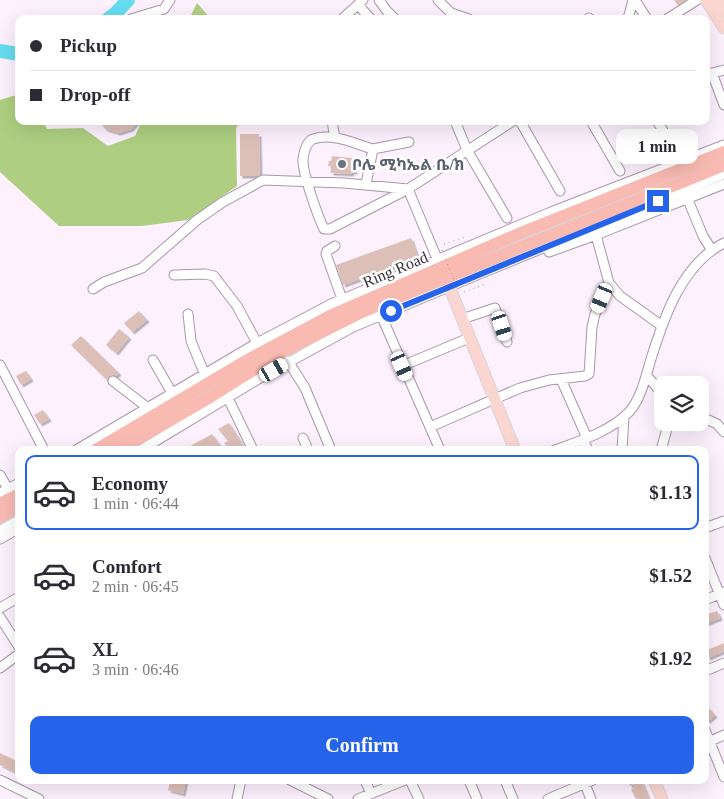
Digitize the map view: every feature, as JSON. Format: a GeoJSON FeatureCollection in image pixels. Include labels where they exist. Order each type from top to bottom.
{"type":"FeatureCollection","features":[{"type":"Feature","properties":{"kind":"highway","name":"Ring Road"},"geometry":{"type":"LineString","coordinates":[[126,446],[210,397],[280,353],[320,332],[526,238],[724,152]]}},
{"type":"Feature","properties":{"kind":"highway","name":"Ring Road"},"geometry":{"type":"LineString","coordinates":[[103,446],[282,340],[367,298],[724,165]]}},
{"type":"Feature","properties":{"kind":"highway"},"geometry":{"type":"LineString","coordinates":[[0,504],[9,492]]}},
{"type":"Feature","properties":{"kind":"main road"},"geometry":{"type":"LineString","coordinates":[[706,0],[724,28]]}},
{"type":"Feature","properties":{"kind":"main road"},"geometry":{"type":"LineString","coordinates":[[718,0],[724,10]]}},
{"type":"Feature","properties":{"kind":"main road"},"geometry":{"type":"LineString","coordinates":[[454,288],[469,338],[513,446]]}},
{"type":"Feature","properties":{"kind":"main road"},"geometry":{"type":"LineString","coordinates":[[656,784],[662,799]]}},
{"type":"Feature","properties":{"kind":"street"},"geometry":{"type":"LineString","coordinates":[[144,15],[166,8],[170,0]]}},
{"type":"Feature","properties":{"kind":"street"},"geometry":{"type":"LineString","coordinates":[[379,0],[391,15]]}},
{"type":"Feature","properties":{"kind":"street"},"geometry":{"type":"LineString","coordinates":[[438,0],[449,15]]}},
{"type":"Feature","properties":{"kind":"street"},"geometry":{"type":"LineString","coordinates":[[629,15],[634,0]]}},
{"type":"Feature","properties":{"kind":"street"},"geometry":{"type":"LineString","coordinates":[[634,0],[644,15]]}},
{"type":"Feature","properties":{"kind":"street"},"geometry":{"type":"LineString","coordinates":[[673,15],[697,0]]}},
{"type":"Feature","properties":{"kind":"street"},"geometry":{"type":"LineString","coordinates":[[346,15],[360,2],[368,15]]}},
{"type":"Feature","properties":{"kind":"street"},"geometry":{"type":"LineString","coordinates":[[710,74],[724,70]]}},
{"type":"Feature","properties":{"kind":"street"},"geometry":{"type":"LineString","coordinates":[[710,76],[724,105]]}},
{"type":"Feature","properties":{"kind":"street"},"geometry":{"type":"LineString","coordinates":[[333,125],[335,138]]}},
{"type":"Feature","properties":{"kind":"street"},"geometry":{"type":"LineString","coordinates":[[457,125],[467,150],[507,218]]}},
{"type":"Feature","properties":{"kind":"street"},"geometry":{"type":"LineString","coordinates":[[409,142],[373,149],[335,138],[313,139],[308,143],[303,159],[304,169],[324,229],[327,230],[408,189],[507,125]]}},
{"type":"Feature","properties":{"kind":"street"},"geometry":{"type":"LineString","coordinates":[[522,125],[560,191]]}},
{"type":"Feature","properties":{"kind":"street"},"geometry":{"type":"LineString","coordinates":[[593,125],[620,171]]}},
{"type":"Feature","properties":{"kind":"street"},"geometry":{"type":"LineString","coordinates":[[659,125],[676,152]]}},
{"type":"Feature","properties":{"kind":"street"},"geometry":{"type":"LineString","coordinates":[[83,446],[257,343],[342,299],[551,212],[724,145]]}},
{"type":"Feature","properties":{"kind":"street"},"geometry":{"type":"LineString","coordinates":[[366,184],[373,149]]}},
{"type":"Feature","properties":{"kind":"street"},"geometry":{"type":"LineString","coordinates":[[148,446],[288,362],[353,327],[454,288],[482,273],[724,174]]}},
{"type":"Feature","properties":{"kind":"street"},"geometry":{"type":"LineString","coordinates":[[93,289],[104,282],[142,268],[197,220],[263,180],[366,184],[408,189]]}},
{"type":"Feature","properties":{"kind":"street"},"geometry":{"type":"LineString","coordinates":[[482,273],[514,264],[596,235],[688,200],[724,184]]}},
{"type":"Feature","properties":{"kind":"street"},"geometry":{"type":"LineString","coordinates":[[408,189],[438,260]]}},
{"type":"Feature","properties":{"kind":"street"},"geometry":{"type":"LineString","coordinates":[[688,200],[703,236],[711,249]]}},
{"type":"Feature","properties":{"kind":"street"},"geometry":{"type":"LineString","coordinates":[[596,235],[609,283],[620,296],[662,326]]}},
{"type":"Feature","properties":{"kind":"street"},"geometry":{"type":"LineString","coordinates":[[566,446],[585,439],[624,417],[632,409],[646,376],[662,326],[680,289],[700,259],[711,249],[724,243]]}},
{"type":"Feature","properties":{"kind":"street"},"geometry":{"type":"LineString","coordinates":[[335,246],[327,251],[326,254],[342,299]]}},
{"type":"Feature","properties":{"kind":"street"},"geometry":{"type":"LineString","coordinates":[[174,275],[206,274],[214,276],[237,306],[257,343]]}},
{"type":"Feature","properties":{"kind":"street"},"geometry":{"type":"LineString","coordinates":[[430,427],[537,383],[584,376],[591,372],[590,345],[592,327],[595,314],[609,283]]}},
{"type":"Feature","properties":{"kind":"street"},"geometry":{"type":"LineString","coordinates":[[462,319],[495,308],[507,342]]}},
{"type":"Feature","properties":{"kind":"street"},"geometry":{"type":"LineString","coordinates":[[188,314],[191,341],[205,375]]}},
{"type":"Feature","properties":{"kind":"street"},"geometry":{"type":"LineString","coordinates":[[381,315],[438,446]]}},
{"type":"Feature","properties":{"kind":"street"},"geometry":{"type":"LineString","coordinates":[[402,366],[469,338]]}},
{"type":"Feature","properties":{"kind":"street"},"geometry":{"type":"LineString","coordinates":[[153,360],[172,393]]}},
{"type":"Feature","properties":{"kind":"street"},"geometry":{"type":"LineString","coordinates":[[288,362],[306,388],[329,446]]}},
{"type":"Feature","properties":{"kind":"street"},"geometry":{"type":"LineString","coordinates":[[0,365],[3,379],[42,446]]}},
{"type":"Feature","properties":{"kind":"street"},"geometry":{"type":"LineString","coordinates":[[646,376],[654,384]]}},
{"type":"Feature","properties":{"kind":"street"},"geometry":{"type":"LineString","coordinates":[[561,379],[587,446]]}},
{"type":"Feature","properties":{"kind":"street"},"geometry":{"type":"LineString","coordinates":[[113,381],[148,408]]}},
{"type":"Feature","properties":{"kind":"street"},"geometry":{"type":"LineString","coordinates":[[228,398],[251,446]]}},
{"type":"Feature","properties":{"kind":"street"},"geometry":{"type":"LineString","coordinates":[[622,446],[624,417]]}},
{"type":"Feature","properties":{"kind":"street"},"geometry":{"type":"LineString","coordinates":[[709,420],[717,424],[724,432]]}},
{"type":"Feature","properties":{"kind":"street"},"geometry":{"type":"LineString","coordinates":[[663,446],[667,431]]}},
{"type":"Feature","properties":{"kind":"street"},"geometry":{"type":"LineString","coordinates":[[303,438],[306,446]]}},
{"type":"Feature","properties":{"kind":"street"},"geometry":{"type":"LineString","coordinates":[[0,475],[9,492]]}},
{"type":"Feature","properties":{"kind":"street"},"geometry":{"type":"LineString","coordinates":[[709,527],[724,521]]}},
{"type":"Feature","properties":{"kind":"street"},"geometry":{"type":"LineString","coordinates":[[0,530],[14,526]]}},
{"type":"Feature","properties":{"kind":"street"},"geometry":{"type":"LineString","coordinates":[[0,539],[14,526]]}},
{"type":"Feature","properties":{"kind":"street"},"geometry":{"type":"LineString","coordinates":[[709,566],[722,593],[724,605]]}},
{"type":"Feature","properties":{"kind":"street"},"geometry":{"type":"LineString","coordinates":[[709,598],[722,593]]}},
{"type":"Feature","properties":{"kind":"street"},"geometry":{"type":"LineString","coordinates":[[0,608],[15,599]]}},
{"type":"Feature","properties":{"kind":"street"},"geometry":{"type":"LineString","coordinates":[[0,617],[15,641]]}},
{"type":"Feature","properties":{"kind":"street"},"geometry":{"type":"LineString","coordinates":[[0,668],[15,657]]}},
{"type":"Feature","properties":{"kind":"street"},"geometry":{"type":"LineString","coordinates":[[709,669],[724,663]]}},
{"type":"Feature","properties":{"kind":"street"},"geometry":{"type":"LineString","coordinates":[[709,741],[724,736]]}},
{"type":"Feature","properties":{"kind":"street"},"geometry":{"type":"LineString","coordinates":[[709,746],[724,777]]}},
{"type":"Feature","properties":{"kind":"street"},"geometry":{"type":"LineString","coordinates":[[0,780],[39,799]]}},
{"type":"Feature","properties":{"kind":"street"},"geometry":{"type":"LineString","coordinates":[[237,799],[240,784]]}},
{"type":"Feature","properties":{"kind":"street"},"geometry":{"type":"LineString","coordinates":[[298,784],[317,796],[328,799]]}},
{"type":"Feature","properties":{"kind":"street"},"geometry":{"type":"LineString","coordinates":[[366,784],[370,794]]}},
{"type":"Feature","properties":{"kind":"street"},"geometry":{"type":"LineString","coordinates":[[358,799],[395,784]]}},
{"type":"Feature","properties":{"kind":"street"},"geometry":{"type":"LineString","coordinates":[[412,784],[419,799]]}},
{"type":"Feature","properties":{"kind":"street"},"geometry":{"type":"LineString","coordinates":[[470,784],[477,799]]}},
{"type":"Feature","properties":{"kind":"street"},"geometry":{"type":"LineString","coordinates":[[507,784],[513,799]]}},
{"type":"Feature","properties":{"kind":"street"},"geometry":{"type":"LineString","coordinates":[[548,799],[580,784]]}},
{"type":"Feature","properties":{"kind":"street"},"geometry":{"type":"LineString","coordinates":[[587,784],[591,799]]}},
{"type":"Feature","properties":{"kind":"path"},"geometry":{"type":"LineString","coordinates":[[442,250],[454,288]]}},
{"type":"Feature","properties":{"kind":"green space"},"geometry":{"type":"Polygon","coordinates":[[[197,3],[208,15],[191,15],[197,3]]]}},
{"type":"Feature","properties":{"kind":"green space"},"geometry":{"type":"Polygon","coordinates":[[[15,95],[15,125],[45,125],[47,129],[83,128],[108,146],[135,136],[140,125],[238,125],[236,128],[237,186],[188,220],[142,226],[59,226],[0,172],[0,100],[15,95]]]}},
{"type":"Feature","properties":{"kind":"building"},"geometry":{"type":"Polygon","coordinates":[[[674,0],[690,0],[679,7],[674,0]]]}},
{"type":"Feature","properties":{"kind":"building"},"geometry":{"type":"Polygon","coordinates":[[[102,125],[134,125],[131,129],[118,133],[105,129],[102,125]]]}},
{"type":"Feature","properties":{"kind":"building"},"geometry":{"type":"Polygon","coordinates":[[[240,134],[259,134],[260,176],[240,176],[240,134]]]}},
{"type":"Feature","properties":{"kind":"building","name":"ቦሌ ሚካኤል ቤ/ክ"},"geometry":{"type":"Polygon","coordinates":[[[332,156],[352,158],[355,161],[355,172],[351,174],[331,173],[331,166],[328,166],[332,156]]]}},
{"type":"Feature","properties":{"kind":"building"},"geometry":{"type":"Polygon","coordinates":[[[411,238],[418,258],[343,285],[336,265],[411,238]]]}},
{"type":"Feature","properties":{"kind":"building"},"geometry":{"type":"Polygon","coordinates":[[[139,311],[147,320],[132,332],[124,323],[139,311]]]}},
{"type":"Feature","properties":{"kind":"building"},"geometry":{"type":"Polygon","coordinates":[[[119,329],[129,337],[116,353],[106,345],[119,329]]]}},
{"type":"Feature","properties":{"kind":"building"},"geometry":{"type":"Polygon","coordinates":[[[81,336],[119,373],[109,382],[71,345],[81,336]]]}},
{"type":"Feature","properties":{"kind":"building"},"geometry":{"type":"Polygon","coordinates":[[[26,371],[31,379],[21,385],[16,376],[26,371]]]}},
{"type":"Feature","properties":{"kind":"building"},"geometry":{"type":"Polygon","coordinates":[[[43,410],[49,419],[40,424],[34,415],[43,410]]]}},
{"type":"Feature","properties":{"kind":"building"},"geometry":{"type":"Polygon","coordinates":[[[229,423],[243,446],[230,446],[229,444],[226,446],[224,443],[228,441],[218,429],[229,423]]]}},
{"type":"Feature","properties":{"kind":"building"},"geometry":{"type":"Polygon","coordinates":[[[212,434],[219,444],[216,446],[190,446],[212,434]]]}},
{"type":"Feature","properties":{"kind":"building"},"geometry":{"type":"Polygon","coordinates":[[[717,611],[720,618],[709,622],[709,614],[717,611]]]}},
{"type":"Feature","properties":{"kind":"building"},"geometry":{"type":"Polygon","coordinates":[[[724,643],[724,651],[709,658],[709,649],[724,643]]]}},
{"type":"Feature","properties":{"kind":"building"},"geometry":{"type":"Polygon","coordinates":[[[709,708],[715,715],[709,720],[709,708]]]}},
{"type":"Feature","properties":{"kind":"building"},"geometry":{"type":"Polygon","coordinates":[[[0,753],[15,760],[15,772],[0,765],[0,753]]]}},
{"type":"Feature","properties":{"kind":"building"},"geometry":{"type":"Polygon","coordinates":[[[170,784],[185,784],[183,794],[168,790],[170,784]]]}},
{"type":"Feature","properties":{"kind":"building"},"geometry":{"type":"Polygon","coordinates":[[[633,784],[643,784],[649,799],[635,798],[631,789],[635,788],[633,784]]]}},
{"type":"Feature","properties":{"kind":"waterway"},"geometry":{"type":"LineString","coordinates":[[114,15],[128,0]]}},
{"type":"Feature","properties":{"kind":"waterway"},"geometry":{"type":"LineString","coordinates":[[0,51],[15,53]]}},
{"type":"Feature","properties":{"kind":"place","name":"ቦሌ ሚካኤል ቤ/ክ"},"geometry":{"type":"Point","coordinates":[342,164]}},
{"type":"Feature","properties":{"kind":"route"},"geometry":{"type":"LineString","coordinates":[[391,311],[658,201]]}}]}
